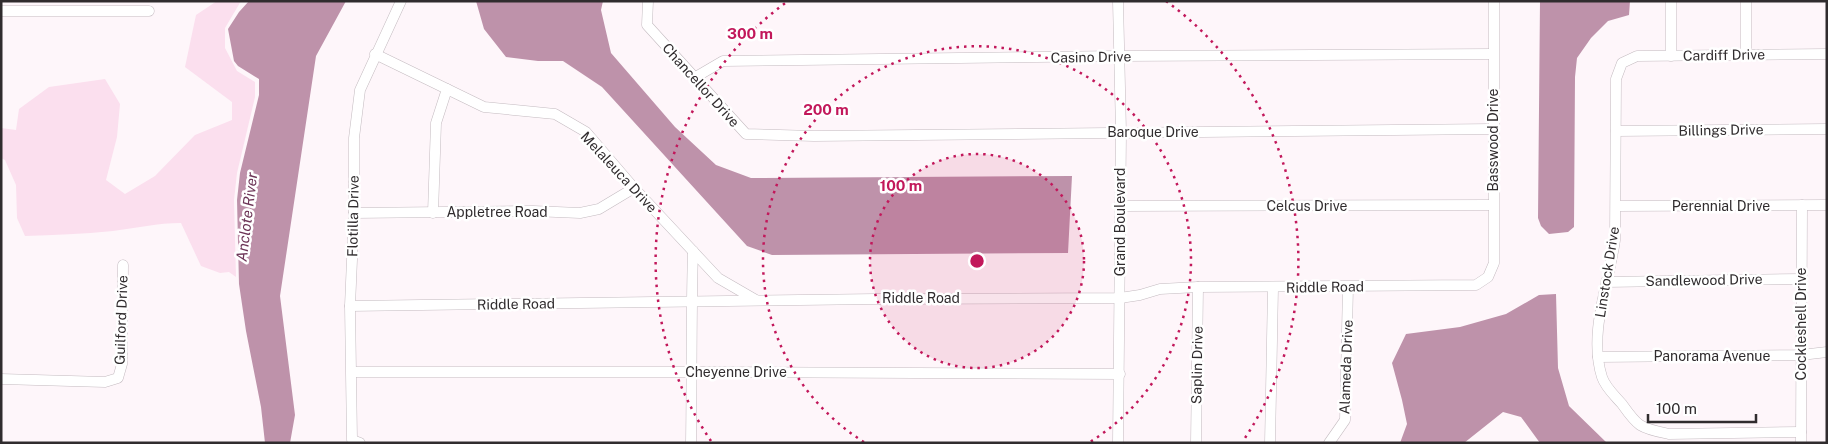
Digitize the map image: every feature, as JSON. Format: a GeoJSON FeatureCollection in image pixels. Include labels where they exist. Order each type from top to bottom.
{"type":"FeatureCollection","features":[{"type":"Feature","properties":{"kind":"street","name":"Flotilla Drive"},"geometry":{"type":"LineString","coordinates":[[356,441],[350,306],[354,213],[354,138],[360,90],[401,1]]}},
{"type":"Feature","properties":{"kind":"street","name":"Chancellor Drive"},"geometry":{"type":"LineString","coordinates":[[648,1],[647,25],[746,134],[814,136]]}},
{"type":"Feature","properties":{"kind":"street","name":"Grand Boulevard"},"geometry":{"type":"LineString","coordinates":[[1118,1],[1120,132],[1120,374],[1118,443]]}},
{"type":"Feature","properties":{"kind":"street","name":"Basswood Drive"},"geometry":{"type":"LineString","coordinates":[[1488,277],[1494,263],[1494,1]]}},
{"type":"Feature","properties":{"kind":"street"},"geometry":{"type":"LineString","coordinates":[[1671,1],[1671,56]]}},
{"type":"Feature","properties":{"kind":"street"},"geometry":{"type":"LineString","coordinates":[[1746,1],[1746,54]]}},
{"type":"Feature","properties":{"kind":"street"},"geometry":{"type":"LineString","coordinates":[[1,10],[149,10]]}},
{"type":"Feature","properties":{"kind":"street","name":"Melaleuca Drive"},"geometry":{"type":"LineString","coordinates":[[375,54],[484,107],[555,114],[586,132],[634,188],[718,278],[756,300]]}},
{"type":"Feature","properties":{"kind":"street","name":"Casino Drive"},"geometry":{"type":"LineString","coordinates":[[694,78],[723,62],[1118,56],[1493,54]]}},
{"type":"Feature","properties":{"kind":"street","name":"Cardiff Drive"},"geometry":{"type":"LineString","coordinates":[[1622,63],[1637,56],[1827,54]]}},
{"type":"Feature","properties":{"kind":"street","name":"Linstock Drive"},"geometry":{"type":"LineString","coordinates":[[1622,63],[1616,79],[1615,240],[1600,307],[1598,357],[1602,378],[1612,394],[1640,425],[1654,431],[1669,434],[1801,437]]}},
{"type":"Feature","properties":{"kind":"street"},"geometry":{"type":"LineString","coordinates":[[433,213],[436,123],[447,89]]}},
{"type":"Feature","properties":{"kind":"street","name":"Baroque Drive"},"geometry":{"type":"LineString","coordinates":[[814,136],[1493,129]]}},
{"type":"Feature","properties":{"kind":"street","name":"Billings Drive"},"geometry":{"type":"LineString","coordinates":[[1616,131],[1827,129]]}},
{"type":"Feature","properties":{"kind":"street","name":"Appletree Road"},"geometry":{"type":"LineString","coordinates":[[354,213],[580,212],[599,209],[634,188]]}},
{"type":"Feature","properties":{"kind":"street","name":"Celcus Drive"},"geometry":{"type":"LineString","coordinates":[[1120,206],[1493,205]]}},
{"type":"Feature","properties":{"kind":"street","name":"Cockleshell Drive"},"geometry":{"type":"LineString","coordinates":[[1801,437],[1802,205]]}},
{"type":"Feature","properties":{"kind":"street","name":"Perennial Drive"},"geometry":{"type":"LineString","coordinates":[[1616,206],[1827,205]]}},
{"type":"Feature","properties":{"kind":"street"},"geometry":{"type":"LineString","coordinates":[[691,443],[693,251]]}},
{"type":"Feature","properties":{"kind":"street","name":"Guilford Drive"},"geometry":{"type":"LineString","coordinates":[[1,379],[105,382],[118,378],[122,364],[123,266]]}},
{"type":"Feature","properties":{"kind":"street","name":"Riddle Road"},"geometry":{"type":"LineString","coordinates":[[350,306],[756,300],[1120,298],[1160,289],[1198,287],[1273,288],[1476,285],[1488,277]]}},
{"type":"Feature","properties":{"kind":"street","name":"Sandlewood Drive"},"geometry":{"type":"LineString","coordinates":[[1606,282],[1802,279]]}},
{"type":"Feature","properties":{"kind":"street","name":"Saplin Drive"},"geometry":{"type":"LineString","coordinates":[[1196,443],[1198,287]]}},
{"type":"Feature","properties":{"kind":"street","name":"Alameda Drive"},"geometry":{"type":"LineString","coordinates":[[1329,443],[1345,420],[1348,287]]}},
{"type":"Feature","properties":{"kind":"street"},"geometry":{"type":"LineString","coordinates":[[1270,443],[1273,288]]}},
{"type":"Feature","properties":{"kind":"street","name":"Panorama Avenue"},"geometry":{"type":"LineString","coordinates":[[1598,357],[1802,356],[1827,352]]}},
{"type":"Feature","properties":{"kind":"street","name":"Cheyenne Drive"},"geometry":{"type":"LineString","coordinates":[[352,372],[1120,374]]}},
{"type":"Feature","properties":{"kind":"shaded area"},"geometry":{"type":"Polygon","coordinates":[[[217,1],[241,1],[225,28],[225,48],[237,71],[255,82],[255,97],[237,173],[234,200],[236,277],[229,272],[220,273],[201,266],[181,223],[102,232],[25,236],[17,218],[16,185],[5,160],[1,158],[1,128],[16,130],[19,109],[49,87],[105,79],[120,104],[117,137],[106,180],[125,194],[155,176],[195,135],[232,120],[232,102],[185,67],[196,15],[217,1]]]}},
{"type":"Feature","properties":{"kind":"water","name":"Anclote River"},"geometry":{"type":"Polygon","coordinates":[[[249,1],[346,1],[316,56],[280,296],[295,415],[290,443],[265,443],[261,407],[239,284],[237,200],[240,173],[259,95],[259,79],[238,66],[234,61],[228,29],[249,1]]]}},
{"type":"Feature","properties":{"kind":"water"},"geometry":{"type":"Polygon","coordinates":[[[476,1],[603,1],[601,10],[611,53],[675,127],[716,165],[751,178],[1072,176],[1068,253],[772,255],[747,246],[602,87],[563,61],[538,61],[506,57],[484,29],[476,1]]]}},
{"type":"Feature","properties":{"kind":"water"},"geometry":{"type":"Polygon","coordinates":[[[1540,1],[1630,1],[1629,15],[1608,21],[1591,38],[1577,58],[1575,77],[1574,227],[1568,232],[1549,234],[1541,226],[1538,218],[1540,1]]]}},
{"type":"Feature","properties":{"kind":"water"},"geometry":{"type":"Polygon","coordinates":[[[1556,294],[1558,368],[1569,406],[1607,443],[1540,443],[1521,417],[1503,412],[1464,443],[1400,443],[1407,424],[1392,363],[1406,334],[1460,327],[1506,314],[1539,295],[1556,294]]]}}]}
